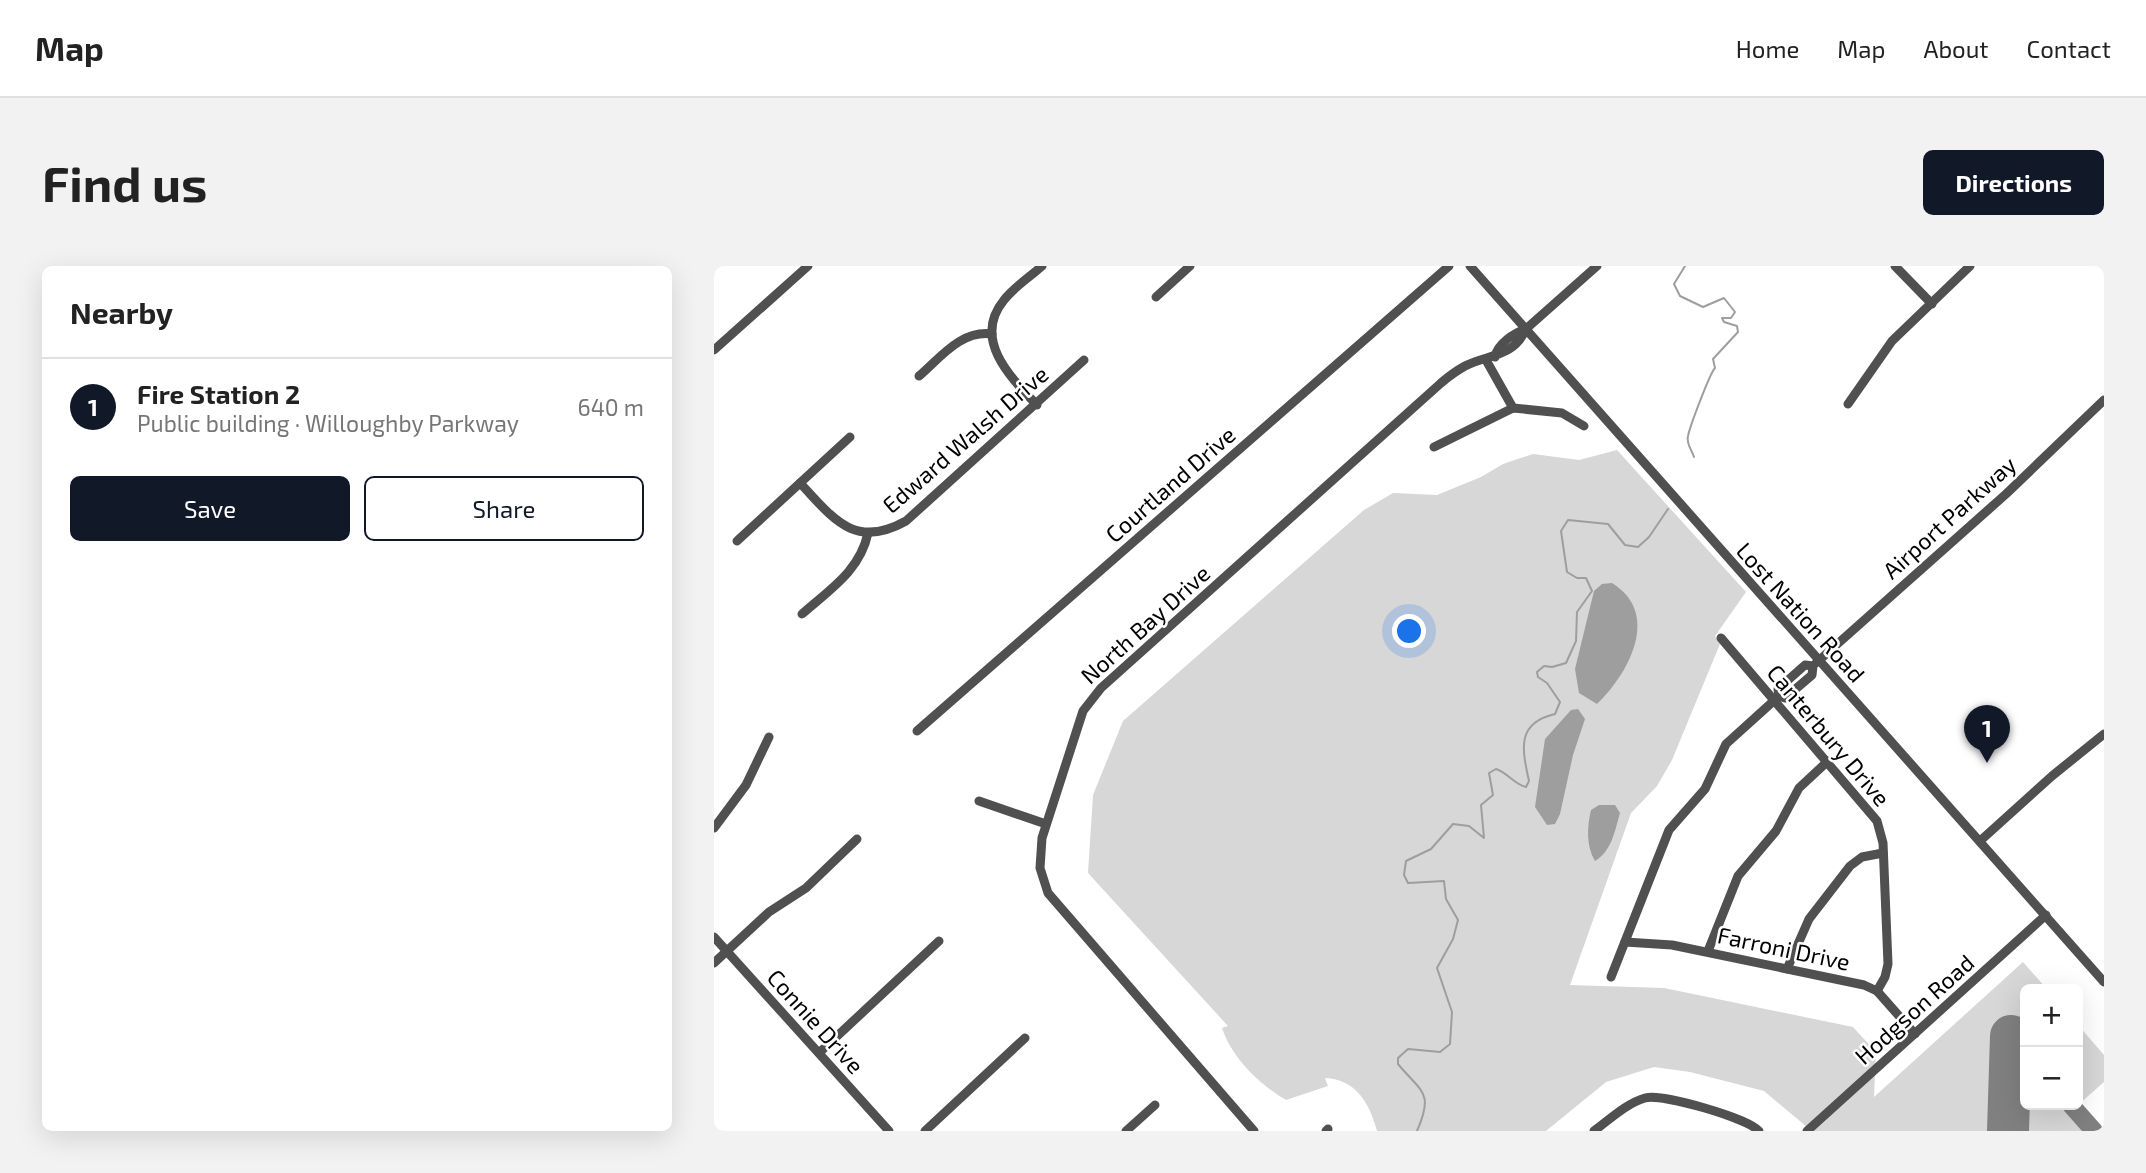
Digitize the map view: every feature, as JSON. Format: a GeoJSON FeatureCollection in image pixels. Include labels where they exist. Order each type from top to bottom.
{"type":"FeatureCollection","features":[{"type":"Feature","properties":{"kind":"street"},"geometry":{"type":"LineString","coordinates":[[714,350],[808,266]]}},
{"type":"Feature","properties":{"kind":"street"},"geometry":{"type":"LineString","coordinates":[[1037,405],[999,362],[992,334],[1004,300],[1042,266]]}},
{"type":"Feature","properties":{"kind":"street"},"geometry":{"type":"LineString","coordinates":[[1156,297],[1190,266]]}},
{"type":"Feature","properties":{"kind":"street","name":"Courtland Drive"},"geometry":{"type":"LineString","coordinates":[[917,731],[1449,266]]}},
{"type":"Feature","properties":{"kind":"street","name":"Lost Nation Road"},"geometry":{"type":"LineString","coordinates":[[1470,266],[1816,663],[1980,841],[2104,982]]}},
{"type":"Feature","properties":{"kind":"street","name":"North Bay Drive"},"geometry":{"type":"LineString","coordinates":[[1254,1131],[1048,893],[1042,878],[1039,852],[1083,711],[1094,694],[1441,383],[1466,365],[1490,358],[1504,343],[1597,266]]}},
{"type":"Feature","properties":{"kind":"street"},"geometry":{"type":"LineString","coordinates":[[1895,266],[1932,304]]}},
{"type":"Feature","properties":{"kind":"street"},"geometry":{"type":"LineString","coordinates":[[1848,404],[1892,341],[1970,266]]}},
{"type":"Feature","properties":{"kind":"street"},"geometry":{"type":"LineString","coordinates":[[919,376],[957,342],[973,334],[992,334]]}},
{"type":"Feature","properties":{"kind":"street"},"geometry":{"type":"LineString","coordinates":[[1490,358],[1513,408]]}},
{"type":"Feature","properties":{"kind":"street","name":"Edward Walsh Drive"},"geometry":{"type":"LineString","coordinates":[[800,483],[836,522],[868,533],[889,531],[905,521],[1084,360]]}},
{"type":"Feature","properties":{"kind":"street","name":"Airport Parkway"},"geometry":{"type":"LineString","coordinates":[[1777,697],[1786,698],[1812,675],[1816,663],[2006,494],[2104,400]]}},
{"type":"Feature","properties":{"kind":"street"},"geometry":{"type":"LineString","coordinates":[[1434,447],[1513,408],[1562,413],[1584,426]]}},
{"type":"Feature","properties":{"kind":"street"},"geometry":{"type":"LineString","coordinates":[[737,541],[850,437]]}},
{"type":"Feature","properties":{"kind":"street"},"geometry":{"type":"LineString","coordinates":[[802,614],[850,572],[860,559],[868,533]]}},
{"type":"Feature","properties":{"kind":"street","name":"Canterbury Drive"},"geometry":{"type":"LineString","coordinates":[[1721,638],[1777,697],[1874,815],[1880,831],[1883,853],[1888,964],[1885,977],[1877,991]]}},
{"type":"Feature","properties":{"kind":"street"},"geometry":{"type":"LineString","coordinates":[[1611,977],[1669,830],[1705,789],[1726,744],[1777,697]]}},
{"type":"Feature","properties":{"kind":"street"},"geometry":{"type":"LineString","coordinates":[[1980,841],[2104,734]]}},
{"type":"Feature","properties":{"kind":"street"},"geometry":{"type":"LineString","coordinates":[[714,828],[746,785],[769,737]]}},
{"type":"Feature","properties":{"kind":"street"},"geometry":{"type":"LineString","coordinates":[[1707,951],[1738,876],[1776,831],[1799,788],[1828,761]]}},
{"type":"Feature","properties":{"kind":"street"},"geometry":{"type":"LineString","coordinates":[[979,802],[1046,824]]}},
{"type":"Feature","properties":{"kind":"street"},"geometry":{"type":"LineString","coordinates":[[714,963],[769,912],[806,888],[857,839]]}},
{"type":"Feature","properties":{"kind":"street"},"geometry":{"type":"LineString","coordinates":[[1787,969],[1809,919],[1850,866],[1862,857],[1883,853]]}},
{"type":"Feature","properties":{"kind":"street","name":"Hodgson Road"},"geometry":{"type":"LineString","coordinates":[[1807,1131],[2046,915]]}},
{"type":"Feature","properties":{"kind":"street","name":"Connie Drive"},"geometry":{"type":"LineString","coordinates":[[714,937],[889,1131]]}},
{"type":"Feature","properties":{"kind":"street"},"geometry":{"type":"LineString","coordinates":[[819,1053],[939,941]]}},
{"type":"Feature","properties":{"kind":"street","name":"Farroni Drive"},"geometry":{"type":"LineString","coordinates":[[1625,942],[1672,945],[1707,951],[1877,991],[1915,1034]]}},
{"type":"Feature","properties":{"kind":"street"},"geometry":{"type":"LineString","coordinates":[[925,1131],[1025,1038]]}},
{"type":"Feature","properties":{"kind":"street"},"geometry":{"type":"LineString","coordinates":[[1594,1131],[1640,1100],[1656,1097],[1744,1120],[1759,1131]]}},
{"type":"Feature","properties":{"kind":"street"},"geometry":{"type":"LineString","coordinates":[[1126,1131],[1155,1105]]}},
{"type":"Feature","properties":{"kind":"shaded area"},"geometry":{"type":"Polygon","coordinates":[[[1617,450],[1746,592],[1715,636],[1720,644],[1672,760],[1657,786],[1631,813],[1570,985],[1664,988],[1853,1027],[1876,1052],[1874,1097],[2023,962],[2043,984],[2020,984],[2020,1110],[2071,1110],[2069,1112],[2085,1131],[1804,1131],[1807,1127],[1764,1091],[1690,1072],[1654,1067],[1606,1082],[1546,1131],[1377,1131],[1370,1111],[1360,1095],[1336,1079],[1325,1078],[1328,1086],[1286,1100],[1257,1078],[1232,1050],[1222,1028],[1228,1026],[1088,873],[1093,795],[1123,721],[1364,510],[1393,493],[1437,495],[1481,477],[1503,464],[1533,454],[1579,460],[1617,450]]]}},
{"type":"Feature","properties":{"kind":"shaded area"},"geometry":{"type":"Polygon","coordinates":[[[1612,583],[1627,596],[1635,611],[1635,644],[1619,677],[1597,704],[1579,693],[1575,669],[1594,591],[1602,584],[1612,583]]]}},
{"type":"Feature","properties":{"kind":"shaded area"},"geometry":{"type":"Polygon","coordinates":[[[1578,709],[1585,719],[1573,755],[1560,814],[1555,824],[1547,825],[1535,807],[1545,739],[1571,710],[1578,709]]]}},
{"type":"Feature","properties":{"kind":"shaded area"},"geometry":{"type":"Polygon","coordinates":[[[1599,805],[1615,805],[1620,813],[1609,846],[1595,861],[1590,849],[1588,830],[1591,810],[1599,805]]]}},
{"type":"Feature","properties":{"kind":"shaded area"},"geometry":{"type":"Polygon","coordinates":[[[2083,1031],[2104,1055],[2104,1082],[2083,1101],[2083,1031]]]}},
{"type":"Feature","properties":{"kind":"waterway"},"geometry":{"type":"LineString","coordinates":[[1685,266],[1674,284],[1680,296],[1703,307],[1724,298],[1735,312],[1731,318],[1722,318],[1724,322],[1737,326],[1738,332],[1713,359],[1715,368],[1700,400],[1688,436],[1688,444],[1694,457]]}},
{"type":"Feature","properties":{"kind":"waterway"},"geometry":{"type":"LineString","coordinates":[[1417,1131],[1425,1100],[1419,1088],[1398,1064],[1398,1058],[1408,1049],[1440,1052],[1450,1044],[1452,1012],[1437,968],[1453,939],[1458,920],[1446,899],[1444,881],[1408,883],[1404,875],[1406,861],[1431,849],[1453,824],[1469,826],[1484,838],[1481,805],[1493,795],[1489,773],[1496,769],[1526,787],[1529,781],[1524,748],[1528,731],[1542,718],[1555,714],[1560,702],[1547,683],[1538,677],[1537,672],[1544,666],[1566,663],[1576,641],[1577,612],[1592,591],[1586,578],[1577,578],[1567,572],[1561,531],[1568,520],[1608,524],[1625,545],[1638,547],[1649,537],[1668,509]]}},
{"type":"Feature","properties":{"kind":"taxiway"},"geometry":{"type":"LineString","coordinates":[[2011,1036],[2021,1047]]}},
{"type":"Feature","properties":{"kind":"taxiway"},"geometry":{"type":"LineString","coordinates":[[2075,1110],[2094,1131]]}},
{"type":"Feature","properties":{"kind":"runway"},"geometry":{"type":"LineString","coordinates":[[2008,1131],[2011,1036]]}},
{"type":"Feature","properties":{"kind":"place","name":"Fire Station 2"},"geometry":{"type":"Point","coordinates":[1987,763]}}]}
